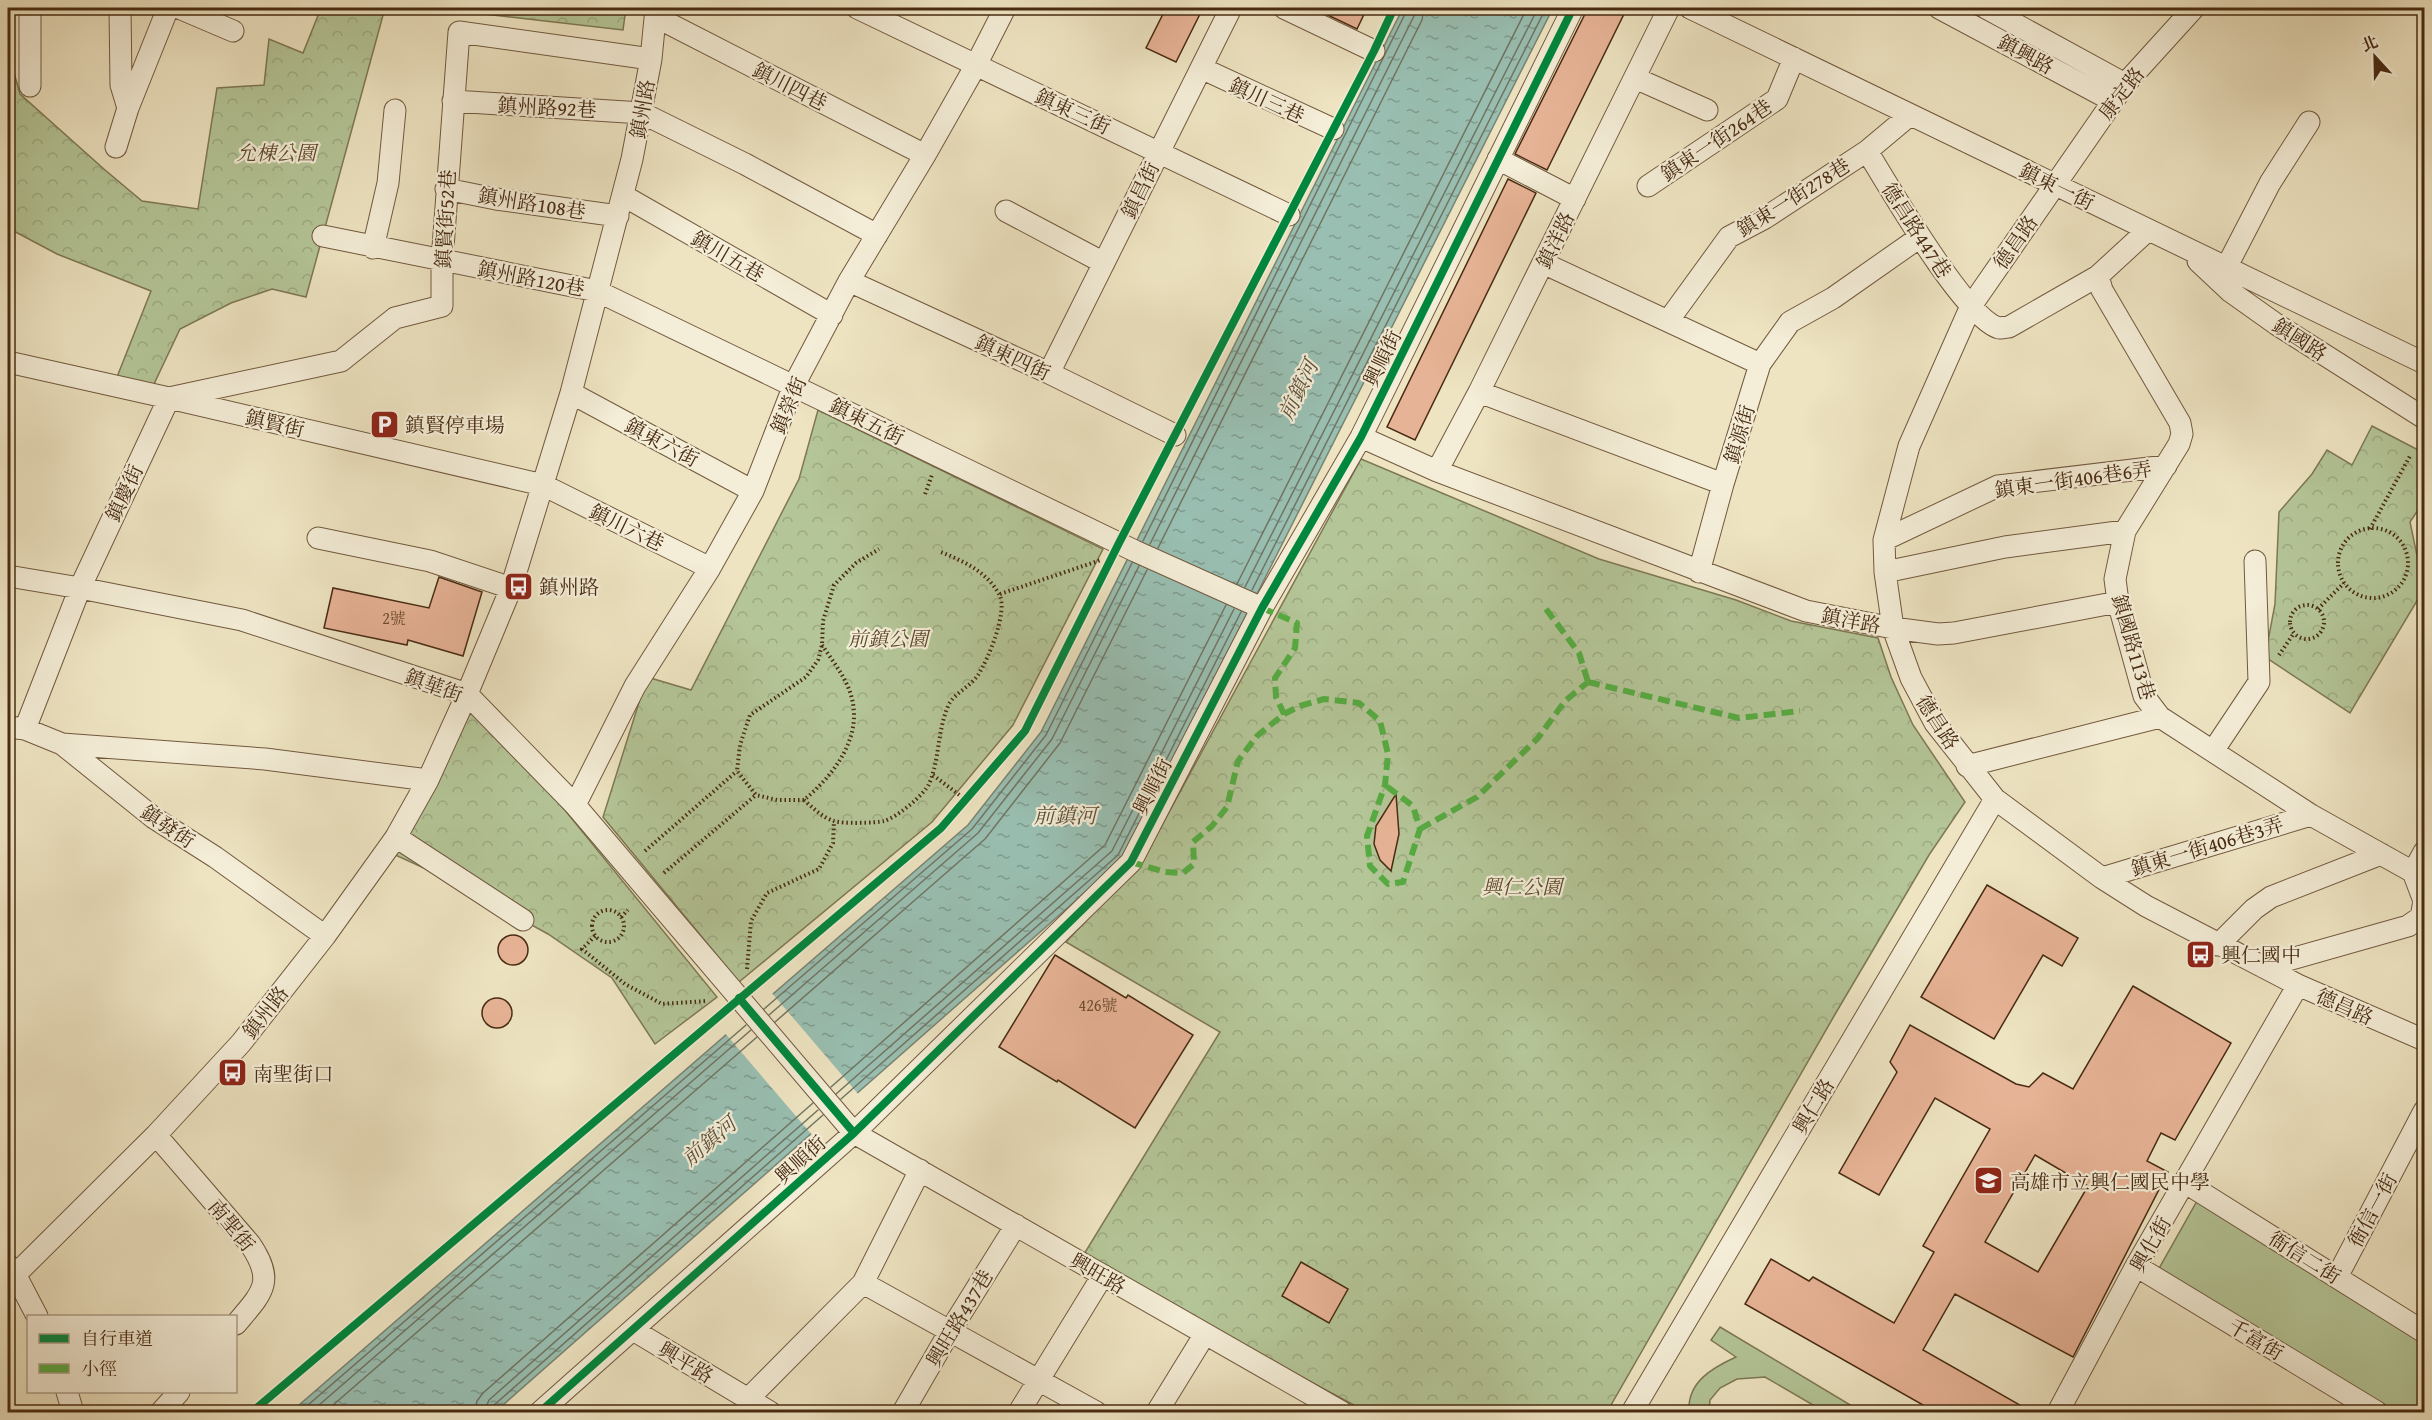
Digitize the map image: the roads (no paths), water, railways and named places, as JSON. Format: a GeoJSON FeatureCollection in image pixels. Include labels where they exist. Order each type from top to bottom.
{"type":"FeatureCollection","features":[{"type":"Feature","properties":{"kind":"street"},"geometry":{"type":"LineString","coordinates":[[30,8],[30,86]]}},
{"type":"Feature","properties":{"kind":"street"},"geometry":{"type":"LineString","coordinates":[[120,8],[121,85],[128,108]]}},
{"type":"Feature","properties":{"kind":"street"},"geometry":{"type":"LineString","coordinates":[[116,147],[128,108],[168,8]]}},
{"type":"Feature","properties":{"kind":"street"},"geometry":{"type":"LineString","coordinates":[[179,8],[233,31]]}},
{"type":"Feature","properties":{"kind":"street","name":"鎮東三街"},"geometry":{"type":"LineString","coordinates":[[857,8],[1289,215]]}},
{"type":"Feature","properties":{"kind":"street","name":"鎮榮街"},"geometry":{"type":"LineString","coordinates":[[574,805],[635,686],[711,568],[753,491],[794,386],[831,315],[925,155],[1005,8]]}},
{"type":"Feature","properties":{"kind":"street","name":"鎮昌街"},"geometry":{"type":"LineString","coordinates":[[1049,373],[1231,8]]}},
{"type":"Feature","properties":{"kind":"street"},"geometry":{"type":"LineString","coordinates":[[1284,8],[1374,51]]}},
{"type":"Feature","properties":{"kind":"street","name":"興順街"},"geometry":{"type":"LineString","coordinates":[[540,1413],[854,1133],[1131,862],[1259,607],[1361,437],[1573,8]]}},
{"type":"Feature","properties":{"kind":"street","name":"鎮洋路"},"geometry":{"type":"LineString","coordinates":[[1437,471],[1479,392],[1669,8]]}},
{"type":"Feature","properties":{"kind":"street","name":"鎮東一街"},"geometry":{"type":"LineString","coordinates":[[1690,8],[2424,363]]}},
{"type":"Feature","properties":{"kind":"street","name":"鎮興路"},"geometry":{"type":"LineString","coordinates":[[1940,8],[1981,31],[2119,92]]}},
{"type":"Feature","properties":{"kind":"street","name":"康定路"},"geometry":{"type":"LineString","coordinates":[[2054,185],[2119,92],[2194,8]]}},
{"type":"Feature","properties":{"kind":"street"},"geometry":{"type":"LineString","coordinates":[[1981,31],[1997,10]]}},
{"type":"Feature","properties":{"kind":"street","name":"鎮興路"},"geometry":{"type":"LineString","coordinates":[[1997,10],[2119,92]]}},
{"type":"Feature","properties":{"kind":"street","name":"鎮州路"},"geometry":{"type":"LineString","coordinates":[[10,1274],[156,1135],[241,1043],[325,936],[396,837],[428,780],[511,588],[571,393],[621,206],[642,113],[656,12]]}},
{"type":"Feature","properties":{"kind":"street","name":"鎮川四巷"},"geometry":{"type":"LineString","coordinates":[[656,12],[925,155]]}},
{"type":"Feature","properties":{"kind":"street","name":"鎮賢街52巷"},"geometry":{"type":"LineString","coordinates":[[169,398],[341,361],[395,318],[442,306],[441,261],[459,32],[651,59]]}},
{"type":"Feature","properties":{"kind":"street","name":"鎮東一街264巷"},"geometry":{"type":"LineString","coordinates":[[1648,186],[1777,99],[1794,58]]}},
{"type":"Feature","properties":{"kind":"street","name":"鎮川三巷"},"geometry":{"type":"LineString","coordinates":[[1201,68],[1333,129]]}},
{"type":"Feature","properties":{"kind":"street"},"geometry":{"type":"LineString","coordinates":[[1635,78],[1707,110]]}},
{"type":"Feature","properties":{"kind":"street","name":"鎮州路92巷"},"geometry":{"type":"LineString","coordinates":[[453,101],[642,113]]}},
{"type":"Feature","properties":{"kind":"street"},"geometry":{"type":"LineString","coordinates":[[373,248],[388,183],[395,110]]}},
{"type":"Feature","properties":{"kind":"street"},"geometry":{"type":"LineString","coordinates":[[642,113],[745,164],[877,235]]}},
{"type":"Feature","properties":{"kind":"street","name":"鎮東一街278巷"},"geometry":{"type":"LineString","coordinates":[[1668,321],[1729,237],[1765,218],[1867,151],[1910,115]]}},
{"type":"Feature","properties":{"kind":"street"},"geometry":{"type":"LineString","coordinates":[[2226,268],[2270,183],[2309,122]]}},
{"type":"Feature","properties":{"kind":"street","name":"德昌路447巷"},"geometry":{"type":"LineString","coordinates":[[1867,151],[1920,237],[1971,306],[1998,328],[2009,327],[2098,276]]}},
{"type":"Feature","properties":{"kind":"street"},"geometry":{"type":"LineString","coordinates":[[1498,159],[1575,199]]}},
{"type":"Feature","properties":{"kind":"street","name":"德昌路"},"geometry":{"type":"LineString","coordinates":[[2054,185],[1971,306],[1909,446],[1884,540],[1885,572],[1893,628],[1911,678],[1935,723],[1995,799],[2102,878],[2146,906],[2218,945],[2298,985],[2424,1040]]}},
{"type":"Feature","properties":{"kind":"street","name":"鎮州路108巷"},"geometry":{"type":"LineString","coordinates":[[446,189],[496,199],[621,206]]}},
{"type":"Feature","properties":{"kind":"street","name":"鎮川五巷"},"geometry":{"type":"LineString","coordinates":[[621,206],[831,315]]}},
{"type":"Feature","properties":{"kind":"street"},"geometry":{"type":"LineString","coordinates":[[1006,211],[1104,263]]}},
{"type":"Feature","properties":{"kind":"street"},"geometry":{"type":"LineString","coordinates":[[2098,276],[2148,230]]}},
{"type":"Feature","properties":{"kind":"street","name":"鎮州路120巷"},"geometry":{"type":"LineString","coordinates":[[323,236],[373,248],[597,291]]}},
{"type":"Feature","properties":{"kind":"street","name":"鎮源街"},"geometry":{"type":"LineString","coordinates":[[1479,392],[1723,484],[1760,364],[1790,322],[1833,298],[1920,237]]}},
{"type":"Feature","properties":{"kind":"street","name":"鎮國路"},"geometry":{"type":"LineString","coordinates":[[2185,248],[2231,292],[2276,324],[2424,418]]}},
{"type":"Feature","properties":{"kind":"street"},"geometry":{"type":"LineString","coordinates":[[1543,263],[1760,364]]}},
{"type":"Feature","properties":{"kind":"street","name":"鎮國路113巷"},"geometry":{"type":"LineString","coordinates":[[2098,276],[2102,290],[2180,423],[2182,434],[2179,444],[2125,531],[2115,579],[2118,602],[2144,696],[2160,717],[2311,814],[2413,872]]}},
{"type":"Feature","properties":{"kind":"street","name":"鎮東四街"},"geometry":{"type":"LineString","coordinates":[[849,281],[1049,373],[1175,435]]}},
{"type":"Feature","properties":{"kind":"street","name":"鎮東五街"},"geometry":{"type":"LineString","coordinates":[[597,291],[1136,551],[1259,607]]}},
{"type":"Feature","properties":{"kind":"street","name":"鎮賢街"},"geometry":{"type":"LineString","coordinates":[[8,362],[543,486]]}},
{"type":"Feature","properties":{"kind":"street","name":"鎮東六街"},"geometry":{"type":"LineString","coordinates":[[571,393],[753,491]]}},
{"type":"Feature","properties":{"kind":"street","name":"鎮慶街"},"geometry":{"type":"LineString","coordinates":[[16,728],[169,398]]}},
{"type":"Feature","properties":{"kind":"street","name":"鎮洋路"},"geometry":{"type":"LineString","coordinates":[[1361,437],[1437,471],[1806,611],[1893,628],[1938,634],[2118,602]]}},
{"type":"Feature","properties":{"kind":"street","name":"鎮東一街406巷6弄"},"geometry":{"type":"LineString","coordinates":[[1884,540],[1998,486],[2166,466]]}},
{"type":"Feature","properties":{"kind":"street"},"geometry":{"type":"LineString","coordinates":[[1699,572],[1723,484]]}},
{"type":"Feature","properties":{"kind":"street","name":"鎮川六巷"},"geometry":{"type":"LineString","coordinates":[[543,486],[711,568]]}},
{"type":"Feature","properties":{"kind":"street"},"geometry":{"type":"LineString","coordinates":[[1885,572],[2005,547],[2125,531]]}},
{"type":"Feature","properties":{"kind":"street"},"geometry":{"type":"LineString","coordinates":[[318,538],[429,561],[511,588]]}},
{"type":"Feature","properties":{"kind":"street"},"geometry":{"type":"LineString","coordinates":[[2213,751],[2259,682],[2255,561]]}},
{"type":"Feature","properties":{"kind":"street","name":"鎮華街"},"geometry":{"type":"LineString","coordinates":[[8,576],[242,620],[467,694],[574,805],[854,1133]]}},
{"type":"Feature","properties":{"kind":"street"},"geometry":{"type":"LineString","coordinates":[[1967,765],[2160,717]]}},
{"type":"Feature","properties":{"kind":"street","name":"鎮發街"},"geometry":{"type":"LineString","coordinates":[[16,728],[62,744],[153,818],[215,857],[325,936]]}},
{"type":"Feature","properties":{"kind":"street"},"geometry":{"type":"LineString","coordinates":[[62,744],[265,759],[428,780]]}},
{"type":"Feature","properties":{"kind":"street","name":"興仁路"},"geometry":{"type":"LineString","coordinates":[[1632,1413],[1995,799]]}},
{"type":"Feature","properties":{"kind":"street","name":"鎮東一街406巷3弄"},"geometry":{"type":"LineString","coordinates":[[2102,878],[2311,814]]}},
{"type":"Feature","properties":{"kind":"street"},"geometry":{"type":"LineString","coordinates":[[396,837],[523,920]]}},
{"type":"Feature","properties":{"kind":"street"},"geometry":{"type":"LineString","coordinates":[[2263,967],[2408,926],[2421,917],[2424,900],[2413,872],[2424,852]]}},
{"type":"Feature","properties":{"kind":"street"},"geometry":{"type":"LineString","coordinates":[[2218,945],[2254,909],[2271,897],[2381,854]]}},
{"type":"Feature","properties":{"kind":"street","name":"興化街"},"geometry":{"type":"LineString","coordinates":[[2058,1413],[2136,1266],[2298,985]]}},
{"type":"Feature","properties":{"kind":"street","name":"衙信一街"},"geometry":{"type":"LineString","coordinates":[[2337,1277],[2424,1111]]}},
{"type":"Feature","properties":{"kind":"street","name":"興旺路"},"geometry":{"type":"LineString","coordinates":[[854,1133],[1342,1413]]}},
{"type":"Feature","properties":{"kind":"street","name":"南聖街"},"geometry":{"type":"LineString","coordinates":[[156,1135],[250,1244],[262,1264],[265,1275],[264,1285],[237,1323]]}},
{"type":"Feature","properties":{"kind":"street"},"geometry":{"type":"LineString","coordinates":[[747,1400],[863,1283],[920,1170]]}},
{"type":"Feature","properties":{"kind":"street","name":"衙信二街"},"geometry":{"type":"LineString","coordinates":[[2186,1182],[2424,1332]]}},
{"type":"Feature","properties":{"kind":"street","name":"興旺路437巷"},"geometry":{"type":"LineString","coordinates":[[903,1413],[950,1331],[1016,1226]]}},
{"type":"Feature","properties":{"kind":"street","name":"千富街"},"geometry":{"type":"LineString","coordinates":[[2136,1266],[2377,1413]]}},
{"type":"Feature","properties":{"kind":"street"},"geometry":{"type":"LineString","coordinates":[[10,1274],[37,1315]]}},
{"type":"Feature","properties":{"kind":"street"},"geometry":{"type":"LineString","coordinates":[[1018,1413],[1103,1275]]}},
{"type":"Feature","properties":{"kind":"street"},"geometry":{"type":"LineString","coordinates":[[863,1283],[1096,1413]]}},
{"type":"Feature","properties":{"kind":"street","name":"興平路"},"geometry":{"type":"LineString","coordinates":[[633,1330],[770,1413]]}},
{"type":"Feature","properties":{"kind":"street"},"geometry":{"type":"LineString","coordinates":[[1157,1413],[1206,1334]]}},
{"type":"Feature","properties":{"kind":"street"},"geometry":{"type":"LineString","coordinates":[[67,1393],[73,1413]]}},
{"type":"Feature","properties":{"kind":"street"},"geometry":{"type":"LineString","coordinates":[[161,1413],[178,1393]]}},
{"type":"Feature","properties":{"kind":"water","name":"前鎮河"},"geometry":{"type":"Polygon","coordinates":[[[1403,8],[1553,8],[1123,859],[495,1412],[291,1412],[968,825],[1041,732],[1403,8]]]}},
{"type":"Feature","properties":{"kind":"place","name":"鎮賢停車場"},"geometry":{"type":"Point","coordinates":[384,424]}},
{"type":"Feature","properties":{"kind":"place","name":"鎮州路"},"geometry":{"type":"Point","coordinates":[518,586]}},
{"type":"Feature","properties":{"kind":"place","name":"興仁國中"},"geometry":{"type":"Point","coordinates":[2200,954]}},
{"type":"Feature","properties":{"kind":"place","name":"南聖街口"},"geometry":{"type":"Point","coordinates":[232,1073]}},
{"type":"Feature","properties":{"kind":"place","name":"高雄市立興仁國民中學"},"geometry":{"type":"Point","coordinates":[1989,1181]}},
{"type":"Feature","properties":{"kind":"park label","name":"允棟公園"},"geometry":{"type":"Point","coordinates":[276,152]}},
{"type":"Feature","properties":{"kind":"park label","name":"前鎮公園"},"geometry":{"type":"Point","coordinates":[888,638]}},
{"type":"Feature","properties":{"kind":"park label","name":"興仁公園"},"geometry":{"type":"Point","coordinates":[1522,886]}}]}
